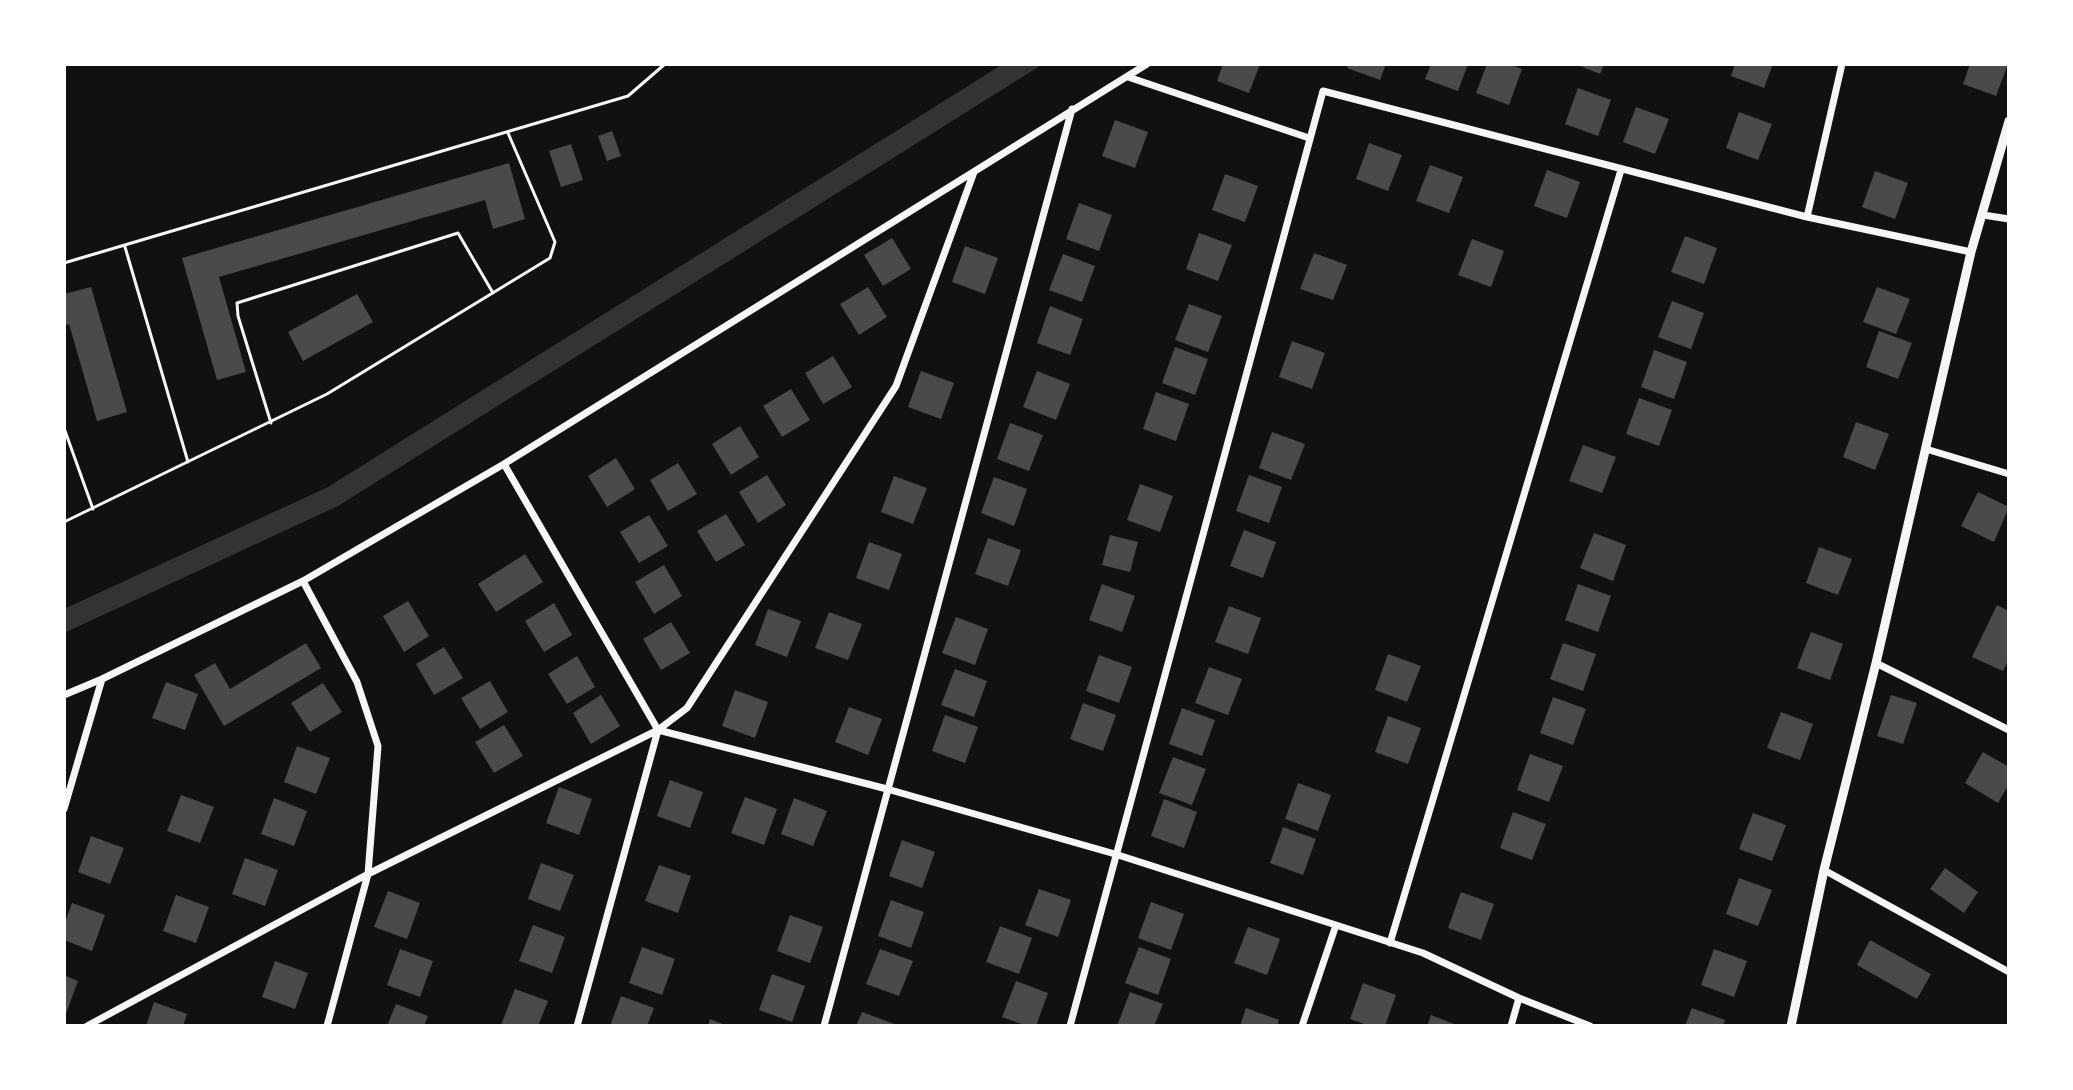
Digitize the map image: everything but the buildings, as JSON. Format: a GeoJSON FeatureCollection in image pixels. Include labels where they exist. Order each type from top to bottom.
{"type":"FeatureCollection","features":[{"type":"Feature","properties":{"kind":"street"},"geometry":{"type":"LineString","coordinates":[[64,695],[303,581],[504,464],[1147,64]]}},
{"type":"Feature","properties":{"kind":"street"},"geometry":{"type":"LineString","coordinates":[[1807,217],[1842,64]]}},
{"type":"Feature","properties":{"kind":"street"},"geometry":{"type":"LineString","coordinates":[[1128,77],[1309,138]]}},
{"type":"Feature","properties":{"kind":"street"},"geometry":{"type":"LineString","coordinates":[[1070,1026],[1323,91],[1807,217],[1971,252]]}},
{"type":"Feature","properties":{"kind":"street"},"geometry":{"type":"LineString","coordinates":[[824,1026],[1072,109]]}},
{"type":"Feature","properties":{"kind":"street"},"geometry":{"type":"LineString","coordinates":[[1791,1026],[1824,870],[1876,663],[1971,252],[2009,121]]}},
{"type":"Feature","properties":{"kind":"street"},"geometry":{"type":"LineString","coordinates":[[1390,943],[1621,170]]}},
{"type":"Feature","properties":{"kind":"street"},"geometry":{"type":"LineString","coordinates":[[87,1026],[368,874],[658,730],[687,708],[896,386],[974,172]]}},
{"type":"Feature","properties":{"kind":"street"},"geometry":{"type":"LineString","coordinates":[[1983,215],[2009,219]]}},
{"type":"Feature","properties":{"kind":"street"},"geometry":{"type":"LineString","coordinates":[[1926,449],[2009,474]]}},
{"type":"Feature","properties":{"kind":"street"},"geometry":{"type":"LineString","coordinates":[[504,464],[658,730],[577,1026]]}},
{"type":"Feature","properties":{"kind":"street"},"geometry":{"type":"LineString","coordinates":[[303,581],[357,682],[378,746],[368,874],[327,1026]]}},
{"type":"Feature","properties":{"kind":"street"},"geometry":{"type":"LineString","coordinates":[[1876,663],[2009,730]]}},
{"type":"Feature","properties":{"kind":"street"},"geometry":{"type":"LineString","coordinates":[[64,809],[102,679]]}},
{"type":"Feature","properties":{"kind":"street"},"geometry":{"type":"LineString","coordinates":[[658,730],[887,789],[1115,854],[1423,953],[1519,998],[1590,1026]]}},
{"type":"Feature","properties":{"kind":"street"},"geometry":{"type":"LineString","coordinates":[[1824,870],[2009,972]]}},
{"type":"Feature","properties":{"kind":"street"},"geometry":{"type":"LineString","coordinates":[[1302,1026],[1336,925]]}},
{"type":"Feature","properties":{"kind":"street"},"geometry":{"type":"LineString","coordinates":[[1511,1026],[1519,998]]}},
{"type":"Feature","properties":{"kind":"lane"},"geometry":{"type":"LineString","coordinates":[[64,263],[628,96],[665,64]]}},
{"type":"Feature","properties":{"kind":"lane"},"geometry":{"type":"LineString","coordinates":[[64,522],[327,394],[550,258],[555,242],[508,133]]}},
{"type":"Feature","properties":{"kind":"lane"},"geometry":{"type":"LineString","coordinates":[[271,423],[238,316],[237,303],[458,233],[493,293]]}},
{"type":"Feature","properties":{"kind":"lane"},"geometry":{"type":"LineString","coordinates":[[125,247],[188,463]]}},
{"type":"Feature","properties":{"kind":"lane"},"geometry":{"type":"LineString","coordinates":[[64,428],[93,509]]}},
{"type":"Feature","properties":{"kind":"shaded area"},"geometry":{"type":"Polygon","coordinates":[[[1003,64],[1043,64],[338,506],[64,633],[64,609],[328,487],[1003,64]]]}}]}
